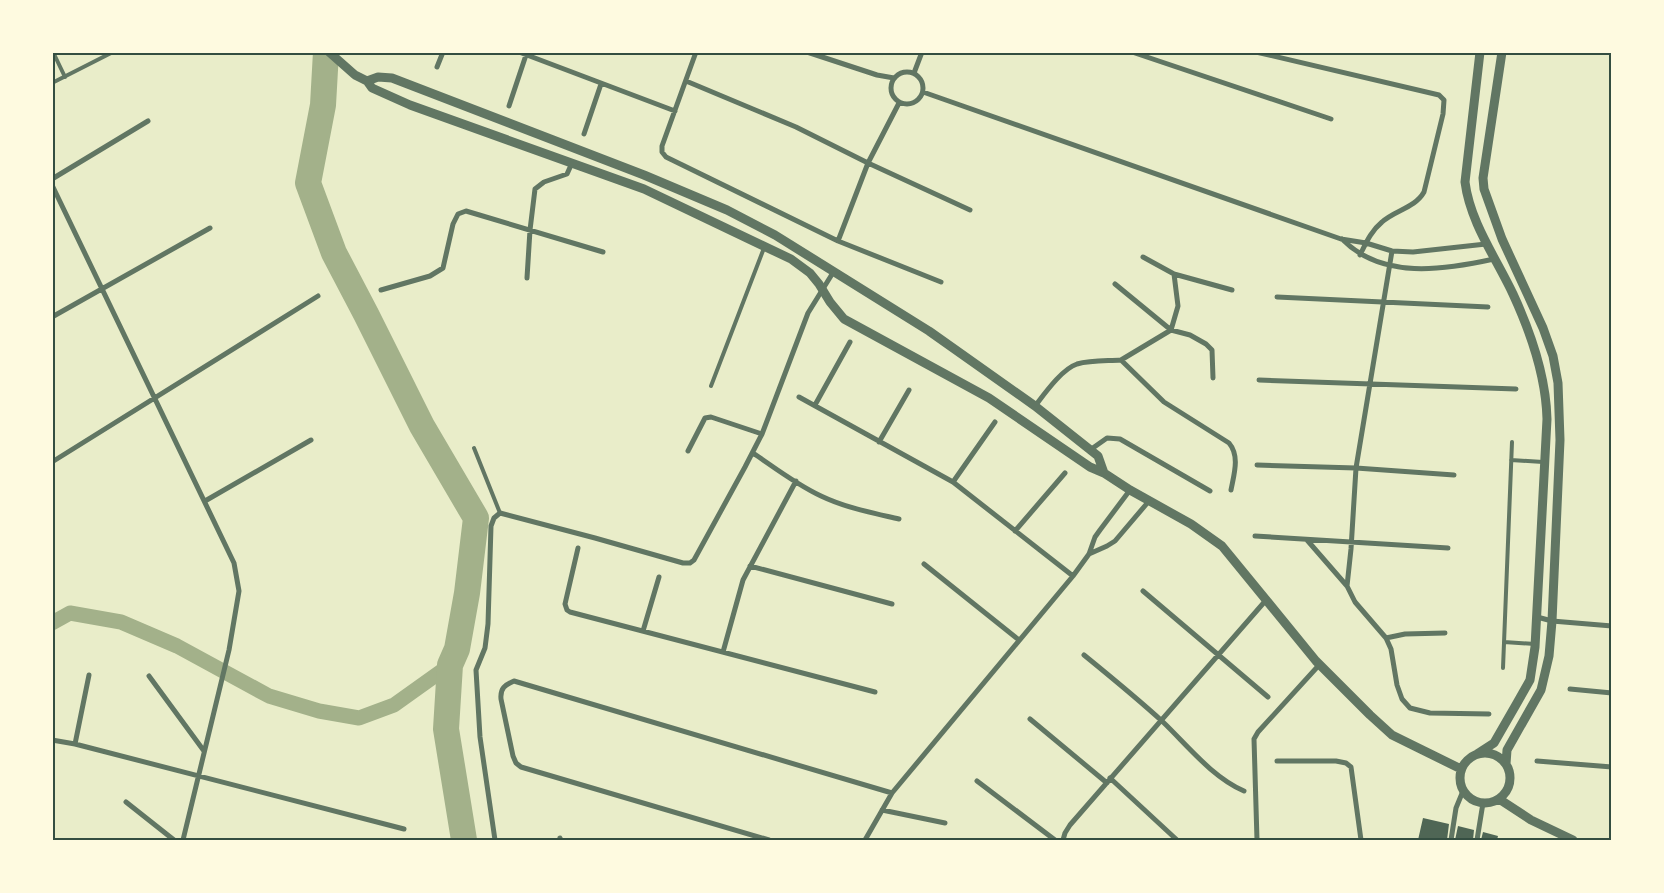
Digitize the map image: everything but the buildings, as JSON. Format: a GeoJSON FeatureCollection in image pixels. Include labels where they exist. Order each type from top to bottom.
{"type":"FeatureCollection","features":[{"type":"Feature","properties":{"kind":"street"},"geometry":{"type":"LineString","coordinates":[[329,52],[355,75],[367,81],[372,88],[410,106],[644,189],[764,246],[810,272],[844,319],[989,398],[1090,467],[1104,473],[1130,490],[1191,524],[1222,546],[1268,599],[1320,664],[1392,735],[1461,768]]}},
{"type":"Feature","properties":{"kind":"street"},"geometry":{"type":"LineString","coordinates":[[437,67],[443,52]]}},
{"type":"Feature","properties":{"kind":"street"},"geometry":{"type":"LineString","coordinates":[[519,52],[675,111]]}},
{"type":"Feature","properties":{"kind":"street"},"geometry":{"type":"LineString","coordinates":[[696,52],[662,146],[662,152],[666,157],[838,241],[941,282]]}},
{"type":"Feature","properties":{"kind":"street"},"geometry":{"type":"LineString","coordinates":[[807,52],[877,75],[894,78]]}},
{"type":"Feature","properties":{"kind":"street"},"geometry":{"type":"LineString","coordinates":[[914,73],[922,52]]}},
{"type":"Feature","properties":{"kind":"street"},"geometry":{"type":"LineString","coordinates":[[1132,52],[1331,119]]}},
{"type":"Feature","properties":{"kind":"street"},"geometry":{"type":"LineString","coordinates":[[1256,52],[1439,95],[1444,100],[1443,114],[1424,192],[1420,199],[1382,222],[1368,238],[1360,255]]}},
{"type":"Feature","properties":{"kind":"street"},"geometry":{"type":"LineString","coordinates":[[1480,52],[1465,182],[1466,193],[1486,244],[1513,294],[1535,348],[1546,396],[1547,419],[1537,617],[1530,680],[1494,743],[1466,761],[1461,768],[1459,776],[1463,791],[1468,797],[1482,803],[1499,799],[1508,788],[1510,774],[1506,764],[1507,750],[1541,690],[1549,656],[1560,440],[1558,382],[1553,356],[1508,254],[1484,189],[1483,178],[1502,52]]}},
{"type":"Feature","properties":{"kind":"street"},"geometry":{"type":"LineString","coordinates":[[509,106],[526,55]]}},
{"type":"Feature","properties":{"kind":"street"},"geometry":{"type":"LineString","coordinates":[[903,72],[914,73],[922,81],[923,92],[921,96],[914,103],[909,104],[895,100],[890,86],[894,78],[903,72]]}},
{"type":"Feature","properties":{"kind":"street"},"geometry":{"type":"LineString","coordinates":[[367,81],[378,76],[392,78],[644,175],[727,210],[775,234],[929,331],[1035,406],[1098,456],[1104,473]]}},
{"type":"Feature","properties":{"kind":"street"},"geometry":{"type":"LineString","coordinates":[[686,81],[796,127],[970,210]]}},
{"type":"Feature","properties":{"kind":"street"},"geometry":{"type":"LineString","coordinates":[[584,134],[601,84]]}},
{"type":"Feature","properties":{"kind":"street"},"geometry":{"type":"LineString","coordinates":[[923,92],[1341,239],[1366,243],[1392,251],[1413,252],[1486,244],[1502,239]]}},
{"type":"Feature","properties":{"kind":"street"},"geometry":{"type":"LineString","coordinates":[[838,241],[868,163],[899,102]]}},
{"type":"Feature","properties":{"kind":"street"},"geometry":{"type":"LineString","coordinates":[[52,179],[148,121]]}},
{"type":"Feature","properties":{"kind":"street"},"geometry":{"type":"LineString","coordinates":[[527,278],[535,189],[544,182],[567,174],[572,163]]}},
{"type":"Feature","properties":{"kind":"street"},"geometry":{"type":"LineString","coordinates":[[52,185],[234,563],[239,591],[229,650],[183,840]]}},
{"type":"Feature","properties":{"kind":"street"},"geometry":{"type":"LineString","coordinates":[[381,290],[430,276],[443,268],[453,224],[458,214],[466,211],[603,252]]}},
{"type":"Feature","properties":{"kind":"street"},"geometry":{"type":"LineString","coordinates":[[52,317],[210,228]]}},
{"type":"Feature","properties":{"kind":"street"},"geometry":{"type":"LineString","coordinates":[[1341,239],[1360,255],[1390,266],[1437,269],[1494,259],[1508,254]]}},
{"type":"Feature","properties":{"kind":"street"},"geometry":{"type":"LineString","coordinates":[[1347,586],[1356,468],[1392,251]]}},
{"type":"Feature","properties":{"kind":"street"},"geometry":{"type":"LineString","coordinates":[[1143,258],[1174,274],[1232,290]]}},
{"type":"Feature","properties":{"kind":"street"},"geometry":{"type":"LineString","coordinates":[[495,840],[480,737],[476,670],[484,648],[488,624],[491,526],[494,518],[500,513],[683,563],[690,563],[694,560],[753,453],[808,313],[834,271]]}},
{"type":"Feature","properties":{"kind":"street"},"geometry":{"type":"LineString","coordinates":[[1035,406],[1051,386],[1075,365],[1088,362],[1121,360],[1171,330],[1178,306],[1174,274]]}},
{"type":"Feature","properties":{"kind":"street"},"geometry":{"type":"LineString","coordinates":[[1115,284],[1171,330],[1190,335],[1206,344],[1212,350],[1213,378]]}},
{"type":"Feature","properties":{"kind":"street"},"geometry":{"type":"LineString","coordinates":[[52,462],[156,399],[318,296]]}},
{"type":"Feature","properties":{"kind":"street"},"geometry":{"type":"LineString","coordinates":[[1277,298],[1488,307]]}},
{"type":"Feature","properties":{"kind":"street"},"geometry":{"type":"LineString","coordinates":[[815,405],[850,342]]}},
{"type":"Feature","properties":{"kind":"street"},"geometry":{"type":"LineString","coordinates":[[1121,360],[1164,402],[1229,443],[1234,450],[1236,459],[1231,490]]}},
{"type":"Feature","properties":{"kind":"street"},"geometry":{"type":"LineString","coordinates":[[1259,380],[1516,389]]}},
{"type":"Feature","properties":{"kind":"street"},"geometry":{"type":"LineString","coordinates":[[879,442],[909,390]]}},
{"type":"Feature","properties":{"kind":"street"},"geometry":{"type":"LineString","coordinates":[[799,397],[953,482],[1072,576]]}},
{"type":"Feature","properties":{"kind":"street"},"geometry":{"type":"LineString","coordinates":[[688,452],[705,418],[711,416],[762,434]]}},
{"type":"Feature","properties":{"kind":"street"},"geometry":{"type":"LineString","coordinates":[[953,482],[996,422]]}},
{"type":"Feature","properties":{"kind":"street"},"geometry":{"type":"LineString","coordinates":[[1090,450],[1107,438],[1120,439],[1210,491]]}},
{"type":"Feature","properties":{"kind":"street"},"geometry":{"type":"LineString","coordinates":[[205,500],[311,440]]}},
{"type":"Feature","properties":{"kind":"street"},"geometry":{"type":"LineString","coordinates":[[753,453],[830,500],[870,513],[899,519]]}},
{"type":"Feature","properties":{"kind":"street"},"geometry":{"type":"LineString","coordinates":[[1257,465],[1356,468],[1454,475]]}},
{"type":"Feature","properties":{"kind":"street"},"geometry":{"type":"LineString","coordinates":[[1015,531],[1064,473]]}},
{"type":"Feature","properties":{"kind":"street"},"geometry":{"type":"LineString","coordinates":[[723,652],[740,587],[796,481]]}},
{"type":"Feature","properties":{"kind":"street"},"geometry":{"type":"LineString","coordinates":[[865,840],[892,792],[1072,576],[1089,554],[1095,537],[1130,490]]}},
{"type":"Feature","properties":{"kind":"street"},"geometry":{"type":"LineString","coordinates":[[1089,554],[1115,541],[1149,501]]}},
{"type":"Feature","properties":{"kind":"street"},"geometry":{"type":"LineString","coordinates":[[1255,536],[1448,548]]}},
{"type":"Feature","properties":{"kind":"street"},"geometry":{"type":"LineString","coordinates":[[1306,540],[1347,586],[1355,602],[1386,638],[1391,649],[1397,685],[1402,699],[1410,708],[1430,713],[1489,714]]}},
{"type":"Feature","properties":{"kind":"street"},"geometry":{"type":"LineString","coordinates":[[578,548],[565,604],[567,610],[874,692]]}},
{"type":"Feature","properties":{"kind":"street"},"geometry":{"type":"LineString","coordinates":[[924,564],[1019,640]]}},
{"type":"Feature","properties":{"kind":"street"},"geometry":{"type":"LineString","coordinates":[[750,566],[892,604]]}},
{"type":"Feature","properties":{"kind":"street"},"geometry":{"type":"LineString","coordinates":[[642,630],[659,578]]}},
{"type":"Feature","properties":{"kind":"street"},"geometry":{"type":"LineString","coordinates":[[1143,591],[1268,697]]}},
{"type":"Feature","properties":{"kind":"street"},"geometry":{"type":"LineString","coordinates":[[1063,840],[1070,825],[1268,599]]}},
{"type":"Feature","properties":{"kind":"street"},"geometry":{"type":"LineString","coordinates":[[1537,617],[1552,621],[1612,626]]}},
{"type":"Feature","properties":{"kind":"street"},"geometry":{"type":"LineString","coordinates":[[1386,638],[1405,634],[1446,633]]}},
{"type":"Feature","properties":{"kind":"street"},"geometry":{"type":"LineString","coordinates":[[1084,655],[1161,721],[1218,775],[1232,786],[1244,791]]}},
{"type":"Feature","properties":{"kind":"street"},"geometry":{"type":"LineString","coordinates":[[1258,840],[1254,739],[1258,732],[1320,664]]}},
{"type":"Feature","properties":{"kind":"street"},"geometry":{"type":"LineString","coordinates":[[75,744],[89,675]]}},
{"type":"Feature","properties":{"kind":"street"},"geometry":{"type":"LineString","coordinates":[[150,676],[204,751]]}},
{"type":"Feature","properties":{"kind":"street"},"geometry":{"type":"LineString","coordinates":[[769,840],[521,767],[516,763],[513,756],[500,699],[502,688],[514,681],[892,792]]}},
{"type":"Feature","properties":{"kind":"street"},"geometry":{"type":"LineString","coordinates":[[1570,688],[1612,693]]}},
{"type":"Feature","properties":{"kind":"street"},"geometry":{"type":"LineString","coordinates":[[1030,719],[1108,781],[1177,840]]}},
{"type":"Feature","properties":{"kind":"street"},"geometry":{"type":"LineString","coordinates":[[52,740],[75,744],[404,829]]}},
{"type":"Feature","properties":{"kind":"street"},"geometry":{"type":"LineString","coordinates":[[1477,754],[1489,753],[1496,755],[1506,764]]}},
{"type":"Feature","properties":{"kind":"street"},"geometry":{"type":"LineString","coordinates":[[1277,761],[1336,761],[1346,763],[1351,767],[1361,840]]}},
{"type":"Feature","properties":{"kind":"street"},"geometry":{"type":"LineString","coordinates":[[1537,761],[1612,767]]}},
{"type":"Feature","properties":{"kind":"street"},"geometry":{"type":"LineString","coordinates":[[977,781],[1054,840]]}},
{"type":"Feature","properties":{"kind":"street"},"geometry":{"type":"LineString","coordinates":[[1451,840],[1456,808],[1463,791]]}},
{"type":"Feature","properties":{"kind":"street"},"geometry":{"type":"LineString","coordinates":[[1499,799],[1531,820],[1572,840]]}},
{"type":"Feature","properties":{"kind":"street"},"geometry":{"type":"LineString","coordinates":[[126,802],[174,840]]}},
{"type":"Feature","properties":{"kind":"street"},"geometry":{"type":"LineString","coordinates":[[1477,840],[1482,803]]}},
{"type":"Feature","properties":{"kind":"street"},"geometry":{"type":"LineString","coordinates":[[882,810],[945,823]]}},
{"type":"Feature","properties":{"kind":"lane"},"geometry":{"type":"LineString","coordinates":[[53,52],[65,77]]}},
{"type":"Feature","properties":{"kind":"lane"},"geometry":{"type":"LineString","coordinates":[[52,83],[113,52]]}},
{"type":"Feature","properties":{"kind":"lane"},"geometry":{"type":"LineString","coordinates":[[711,386],[764,246]]}},
{"type":"Feature","properties":{"kind":"lane"},"geometry":{"type":"LineString","coordinates":[[1503,668],[1512,442]]}},
{"type":"Feature","properties":{"kind":"lane"},"geometry":{"type":"LineString","coordinates":[[474,448],[500,513]]}},
{"type":"Feature","properties":{"kind":"lane"},"geometry":{"type":"LineString","coordinates":[[1511,460],[1544,462]]}},
{"type":"Feature","properties":{"kind":"lane"},"geometry":{"type":"LineString","coordinates":[[1504,642],[1535,644]]}},
{"type":"Feature","properties":{"kind":"waterway"},"geometry":{"type":"LineString","coordinates":[[326,52],[323,105],[308,183],[334,253],[422,426],[476,518],[467,593],[457,649],[450,665],[446,729],[464,840]]}},
{"type":"Feature","properties":{"kind":"waterway"},"geometry":{"type":"LineString","coordinates":[[52,623],[70,613],[121,622],[177,646],[269,696],[319,711],[359,718],[394,705],[450,665]]}}]}
